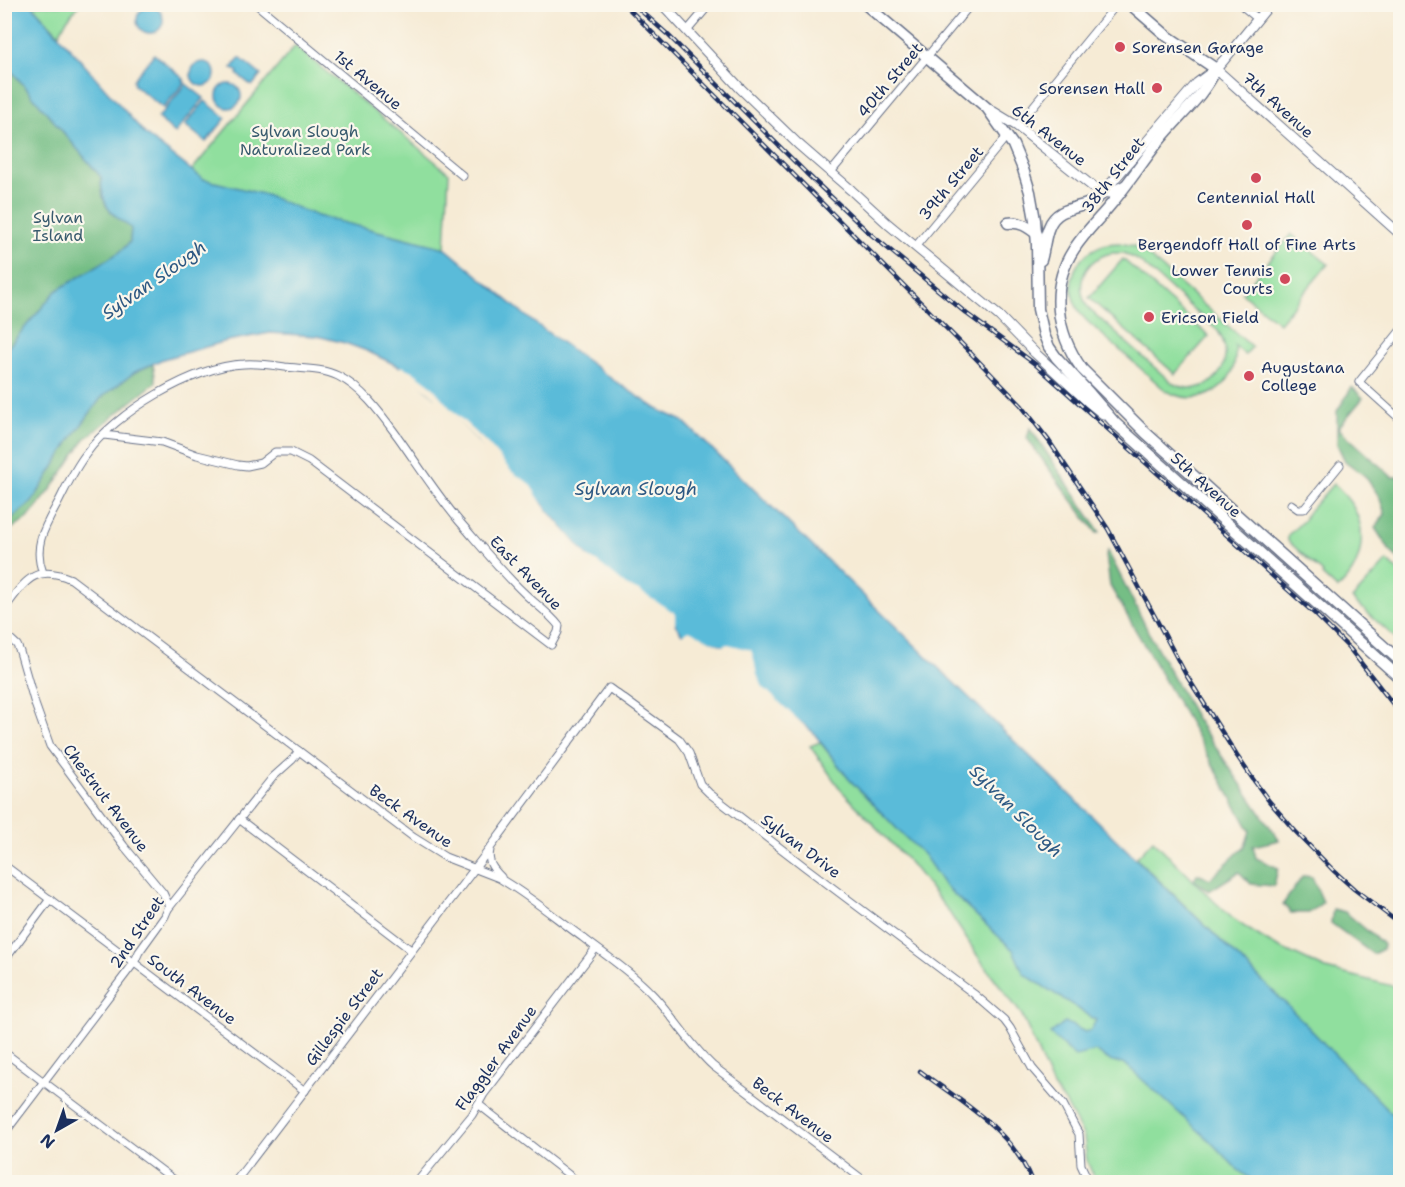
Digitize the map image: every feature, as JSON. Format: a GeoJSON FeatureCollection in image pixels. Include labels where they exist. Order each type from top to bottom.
{"type":"FeatureCollection","features":[{"type":"Feature","properties":{"kind":"main road","name":"6th Avenue"},"geometry":{"type":"LineString","coordinates":[[865,4],[987,108],[1013,145],[1030,192],[1036,234],[1036,284]]}},
{"type":"Feature","properties":{"kind":"main road","name":"7th Avenue"},"geometry":{"type":"LineString","coordinates":[[1130,4],[1167,36],[1216,69]]}},
{"type":"Feature","properties":{"kind":"main road","name":"38th Street"},"geometry":{"type":"LineString","coordinates":[[1059,311],[1057,300],[1059,285],[1067,261],[1081,239],[1114,201],[1159,141],[1208,85],[1216,69]]}},
{"type":"Feature","properties":{"kind":"main road"},"geometry":{"type":"LineString","coordinates":[[1036,284],[1050,223],[1060,212],[1086,204],[1102,194]]}},
{"type":"Feature","properties":{"kind":"main road"},"geometry":{"type":"LineString","coordinates":[[1008,223],[1022,224],[1036,234]]}},
{"type":"Feature","properties":{"kind":"main road","name":"5th Avenue"},"geometry":{"type":"LineString","coordinates":[[1036,284],[1038,309],[1049,347],[1114,423],[1401,678]]}},
{"type":"Feature","properties":{"kind":"main road","name":"5th Avenue"},"geometry":{"type":"LineString","coordinates":[[1059,311],[1063,336],[1074,359],[1106,395],[1401,661]]}},
{"type":"Feature","properties":{"kind":"street","name":"1st Avenue"},"geometry":{"type":"LineString","coordinates":[[255,4],[463,176]]}},
{"type":"Feature","properties":{"kind":"street"},"geometry":{"type":"LineString","coordinates":[[662,4],[798,144],[872,211],[999,316],[1056,373],[1114,423]]}},
{"type":"Feature","properties":{"kind":"street"},"geometry":{"type":"LineString","coordinates":[[687,31],[710,4]]}},
{"type":"Feature","properties":{"kind":"street","name":"40th Street"},"geometry":{"type":"LineString","coordinates":[[831,172],[971,4]]}},
{"type":"Feature","properties":{"kind":"street"},"geometry":{"type":"LineString","coordinates":[[1017,126],[1117,4]]}},
{"type":"Feature","properties":{"kind":"street"},"geometry":{"type":"LineString","coordinates":[[1240,4],[1258,19]]}},
{"type":"Feature","properties":{"kind":"street","name":"38th Street"},"geometry":{"type":"LineString","coordinates":[[1102,194],[1197,83],[1216,69],[1270,4]]}},
{"type":"Feature","properties":{"kind":"street","name":"7th Avenue"},"geometry":{"type":"LineString","coordinates":[[1216,69],[1401,234]]}},
{"type":"Feature","properties":{"kind":"street","name":"6th Avenue"},"geometry":{"type":"LineString","coordinates":[[987,108],[1017,126],[1102,194]]}},
{"type":"Feature","properties":{"kind":"street","name":"39th Street"},"geometry":{"type":"LineString","coordinates":[[915,247],[1007,136]]}},
{"type":"Feature","properties":{"kind":"street"},"geometry":{"type":"LineString","coordinates":[[1102,194],[1114,192],[1125,185]]}},
{"type":"Feature","properties":{"kind":"street"},"geometry":{"type":"LineString","coordinates":[[1401,331],[1359,382],[1401,419]]}},
{"type":"Feature","properties":{"kind":"street","name":"East Avenue"},"geometry":{"type":"LineString","coordinates":[[43,573],[40,567],[39,542],[67,484],[86,454],[104,435],[126,415],[171,386],[223,367],[243,363],[324,371],[358,389],[377,409],[452,512],[521,590],[554,619],[559,626],[558,632],[551,645],[309,461],[291,452],[275,452],[261,463],[247,466],[197,455],[162,442],[104,435]]}},
{"type":"Feature","properties":{"kind":"street"},"geometry":{"type":"LineString","coordinates":[[1291,504],[1298,509],[1304,509],[1340,465]]}},
{"type":"Feature","properties":{"kind":"street"},"geometry":{"type":"LineString","coordinates":[[4,609],[22,585],[43,573]]}},
{"type":"Feature","properties":{"kind":"street","name":"Beck Avenue"},"geometry":{"type":"LineString","coordinates":[[43,573],[55,573],[71,579],[428,847],[445,857],[510,884],[635,978],[657,999],[692,1045],[713,1066],[866,1182]]}},
{"type":"Feature","properties":{"kind":"street","name":"Chestnut Avenue"},"geometry":{"type":"LineString","coordinates":[[4,633],[17,645],[20,652],[47,741],[124,846],[163,892],[169,906],[168,909]]}},
{"type":"Feature","properties":{"kind":"street","name":"Sylvan Drive"},"geometry":{"type":"LineString","coordinates":[[474,869],[609,688],[680,740],[689,753],[700,784],[709,793],[974,994],[1004,1020],[1032,1068],[1063,1104],[1079,1134],[1081,1165],[1089,1182]]}},
{"type":"Feature","properties":{"kind":"street","name":"2nd Street"},"geometry":{"type":"LineString","coordinates":[[4,1134],[134,963],[168,909],[273,777],[299,751]]}},
{"type":"Feature","properties":{"kind":"street"},"geometry":{"type":"LineString","coordinates":[[239,819],[411,950]]}},
{"type":"Feature","properties":{"kind":"street"},"geometry":{"type":"LineString","coordinates":[[490,848],[488,857],[492,866],[510,884]]}},
{"type":"Feature","properties":{"kind":"street","name":"South Avenue"},"geometry":{"type":"LineString","coordinates":[[4,865],[305,1091]]}},
{"type":"Feature","properties":{"kind":"street","name":"Gillespie Street"},"geometry":{"type":"LineString","coordinates":[[236,1182],[474,869]]}},
{"type":"Feature","properties":{"kind":"street"},"geometry":{"type":"LineString","coordinates":[[4,961],[50,899]]}},
{"type":"Feature","properties":{"kind":"street","name":"Flaggler Avenue"},"geometry":{"type":"LineString","coordinates":[[417,1182],[472,1115],[490,1085],[596,948]]}},
{"type":"Feature","properties":{"kind":"street"},"geometry":{"type":"LineString","coordinates":[[4,1052],[177,1182]]}},
{"type":"Feature","properties":{"kind":"street"},"geometry":{"type":"LineString","coordinates":[[478,1104],[578,1182]]}},
{"type":"Feature","properties":{"kind":"green space"},"geometry":{"type":"Polygon","coordinates":[[[32,5],[79,5],[59,34],[32,5]]]}},
{"type":"Feature","properties":{"kind":"green space","name":"Sylvan Slough Naturalized Park"},"geometry":{"type":"Polygon","coordinates":[[[295,46],[449,173],[445,248],[317,216],[265,195],[203,179],[192,170],[295,46]]]}},
{"type":"Feature","properties":{"kind":"green space","name":"Sylvan Island"},"geometry":{"type":"Polygon","coordinates":[[[5,63],[101,177],[104,202],[111,212],[131,228],[130,242],[120,252],[56,291],[5,351],[5,63]]]}},
{"type":"Feature","properties":{"kind":"green space","name":"Lower Tennis Courts"},"geometry":{"type":"Polygon","coordinates":[[[1291,234],[1328,264],[1279,323],[1242,293],[1291,234]]]}},
{"type":"Feature","properties":{"kind":"green space"},"geometry":{"type":"Polygon","coordinates":[[[1120,243],[1134,246],[1146,254],[1252,347],[1245,355],[1235,346],[1235,360],[1231,373],[1216,391],[1192,398],[1166,391],[1087,321],[1077,308],[1072,295],[1075,270],[1092,250],[1120,243]],[[1124,253],[1102,256],[1088,267],[1082,282],[1082,291],[1089,309],[1172,383],[1185,388],[1197,388],[1208,384],[1223,367],[1224,343],[1218,331],[1139,261],[1124,253]]]}},
{"type":"Feature","properties":{"kind":"green space","name":"Ericson Field"},"geometry":{"type":"Polygon","coordinates":[[[1123,259],[1209,336],[1175,374],[1089,298],[1123,259]]]}},
{"type":"Feature","properties":{"kind":"green space"},"geometry":{"type":"Polygon","coordinates":[[[153,364],[156,382],[85,439],[50,491],[29,517],[11,529],[5,529],[8,521],[32,502],[71,439],[101,398],[135,372],[153,364]]]}},
{"type":"Feature","properties":{"kind":"green space"},"geometry":{"type":"Polygon","coordinates":[[[1352,387],[1363,398],[1338,428],[1392,477],[1400,477],[1400,560],[1390,551],[1375,528],[1385,514],[1379,496],[1365,476],[1345,461],[1337,444],[1337,411],[1352,387]]]}},
{"type":"Feature","properties":{"kind":"green space"},"geometry":{"type":"Polygon","coordinates":[[[1030,428],[1100,532],[1097,533],[1027,438],[1030,428]]]}},
{"type":"Feature","properties":{"kind":"green space"},"geometry":{"type":"Polygon","coordinates":[[[1333,484],[1352,505],[1360,527],[1361,538],[1357,561],[1346,581],[1337,589],[1288,541],[1288,535],[1305,519],[1305,516],[1333,484]]]}},
{"type":"Feature","properties":{"kind":"green space"},"geometry":{"type":"Polygon","coordinates":[[[1108,551],[1150,635],[1197,720],[1279,840],[1253,846],[1256,858],[1278,868],[1274,886],[1251,884],[1239,872],[1209,891],[1194,880],[1197,874],[1210,879],[1245,846],[1250,831],[1110,586],[1106,555],[1108,551]]]}},
{"type":"Feature","properties":{"kind":"green space"},"geometry":{"type":"Polygon","coordinates":[[[1387,561],[1400,573],[1400,642],[1352,599],[1387,561]]]}},
{"type":"Feature","properties":{"kind":"green space"},"geometry":{"type":"Polygon","coordinates":[[[820,742],[849,779],[925,855],[945,886],[1140,1049],[1210,1141],[1237,1169],[1255,1182],[1096,1182],[1087,1161],[1084,1137],[1065,1102],[1053,1087],[1022,1015],[979,958],[949,912],[911,864],[841,790],[810,746],[820,742]]]}},
{"type":"Feature","properties":{"kind":"green space"},"geometry":{"type":"Polygon","coordinates":[[[1153,840],[1232,918],[1272,944],[1326,969],[1400,988],[1400,1120],[1284,1002],[1136,858],[1153,840]]]}},
{"type":"Feature","properties":{"kind":"green space"},"geometry":{"type":"Polygon","coordinates":[[[1303,876],[1312,877],[1323,902],[1309,913],[1291,913],[1283,904],[1303,876]]]}},
{"type":"Feature","properties":{"kind":"green space"},"geometry":{"type":"Polygon","coordinates":[[[1333,909],[1345,912],[1383,944],[1383,949],[1373,954],[1331,923],[1333,909]]]}},
{"type":"Feature","properties":{"kind":"water","name":"Sylvan Slough"},"geometry":{"type":"Polygon","coordinates":[[[5,5],[32,5],[146,135],[203,179],[266,195],[317,216],[445,248],[532,321],[616,382],[657,409],[683,421],[1284,1002],[1400,1120],[1400,1182],[1255,1182],[1237,1169],[1210,1141],[1124,1063],[1112,1062],[1095,1051],[1075,1056],[1050,1034],[1065,1022],[1085,1032],[1091,1030],[1096,1020],[1024,974],[1013,950],[945,886],[924,855],[849,779],[813,732],[772,700],[756,682],[747,652],[722,646],[700,637],[682,634],[672,614],[622,584],[587,556],[527,486],[500,465],[441,402],[400,367],[367,351],[317,336],[270,333],[227,341],[163,359],[135,372],[101,398],[71,439],[32,502],[8,521],[5,527],[5,351],[56,291],[120,252],[130,242],[131,228],[112,212],[105,202],[101,177],[5,63],[5,5]]]}},
{"type":"Feature","properties":{"kind":"water"},"geometry":{"type":"Polygon","coordinates":[[[150,7],[160,10],[163,20],[160,30],[150,33],[140,30],[137,20],[140,10],[150,7]]]}},
{"type":"Feature","properties":{"kind":"water"},"geometry":{"type":"Polygon","coordinates":[[[154,54],[185,82],[163,108],[133,84],[133,80],[154,54]]]}},
{"type":"Feature","properties":{"kind":"water"},"geometry":{"type":"Polygon","coordinates":[[[240,58],[261,75],[252,86],[232,68],[240,58]]]}},
{"type":"Feature","properties":{"kind":"water"},"geometry":{"type":"Polygon","coordinates":[[[203,62],[212,65],[215,74],[212,83],[203,86],[194,83],[191,74],[194,65],[203,62]]]}},
{"type":"Feature","properties":{"kind":"water"},"geometry":{"type":"Polygon","coordinates":[[[186,84],[204,98],[175,133],[158,118],[186,84]]]}},
{"type":"Feature","properties":{"kind":"water"},"geometry":{"type":"Polygon","coordinates":[[[229,84],[238,87],[241,96],[238,105],[229,108],[220,105],[217,96],[220,87],[229,84]]]}},
{"type":"Feature","properties":{"kind":"water"},"geometry":{"type":"Polygon","coordinates":[[[205,101],[226,118],[206,142],[185,125],[205,101]]]}},
{"type":"Feature","properties":{"kind":"pier"},"geometry":{"type":"Polygon","coordinates":[[[401,366],[431,385],[512,472],[529,483],[543,505],[587,556],[626,585],[675,613],[673,627],[669,616],[620,587],[585,558],[525,488],[498,467],[477,441],[429,392],[398,370],[401,366]]]}},
{"type":"Feature","properties":{"kind":"pier"},"geometry":{"type":"Polygon","coordinates":[[[689,630],[722,646],[728,644],[751,650],[757,675],[763,687],[808,729],[807,732],[770,702],[753,683],[744,654],[680,636],[689,630]]]}},
{"type":"Feature","properties":{"kind":"railway"},"geometry":{"type":"LineString","coordinates":[[624,4],[1021,405],[1049,441],[1108,529],[1185,673],[1255,782],[1295,831],[1333,870],[1400,924]]}},
{"type":"Feature","properties":{"kind":"railway"},"geometry":{"type":"LineString","coordinates":[[640,10],[867,231],[967,314],[1035,364],[1314,613],[1350,649],[1400,713]]}},
{"type":"Feature","properties":{"kind":"railway"},"geometry":{"type":"LineString","coordinates":[[920,1071],[969,1106],[999,1132],[1012,1147],[1032,1182]]}},
{"type":"Feature","properties":{"kind":"place","name":"Sorensen Garage"},"geometry":{"type":"Point","coordinates":[1120,47]}},
{"type":"Feature","properties":{"kind":"place","name":"Sorensen Hall"},"geometry":{"type":"Point","coordinates":[1157,88]}},
{"type":"Feature","properties":{"kind":"place","name":"Centennial Hall"},"geometry":{"type":"Point","coordinates":[1256,178]}},
{"type":"Feature","properties":{"kind":"place","name":"Bergendoff Hall of Fine Arts"},"geometry":{"type":"Point","coordinates":[1247,225]}},
{"type":"Feature","properties":{"kind":"place","name":"Lower Tennis Courts"},"geometry":{"type":"Point","coordinates":[1285,279]}},
{"type":"Feature","properties":{"kind":"place","name":"Ericson Field"},"geometry":{"type":"Point","coordinates":[1149,317]}},
{"type":"Feature","properties":{"kind":"place","name":"Augustana College"},"geometry":{"type":"Point","coordinates":[1249,376]}}]}
